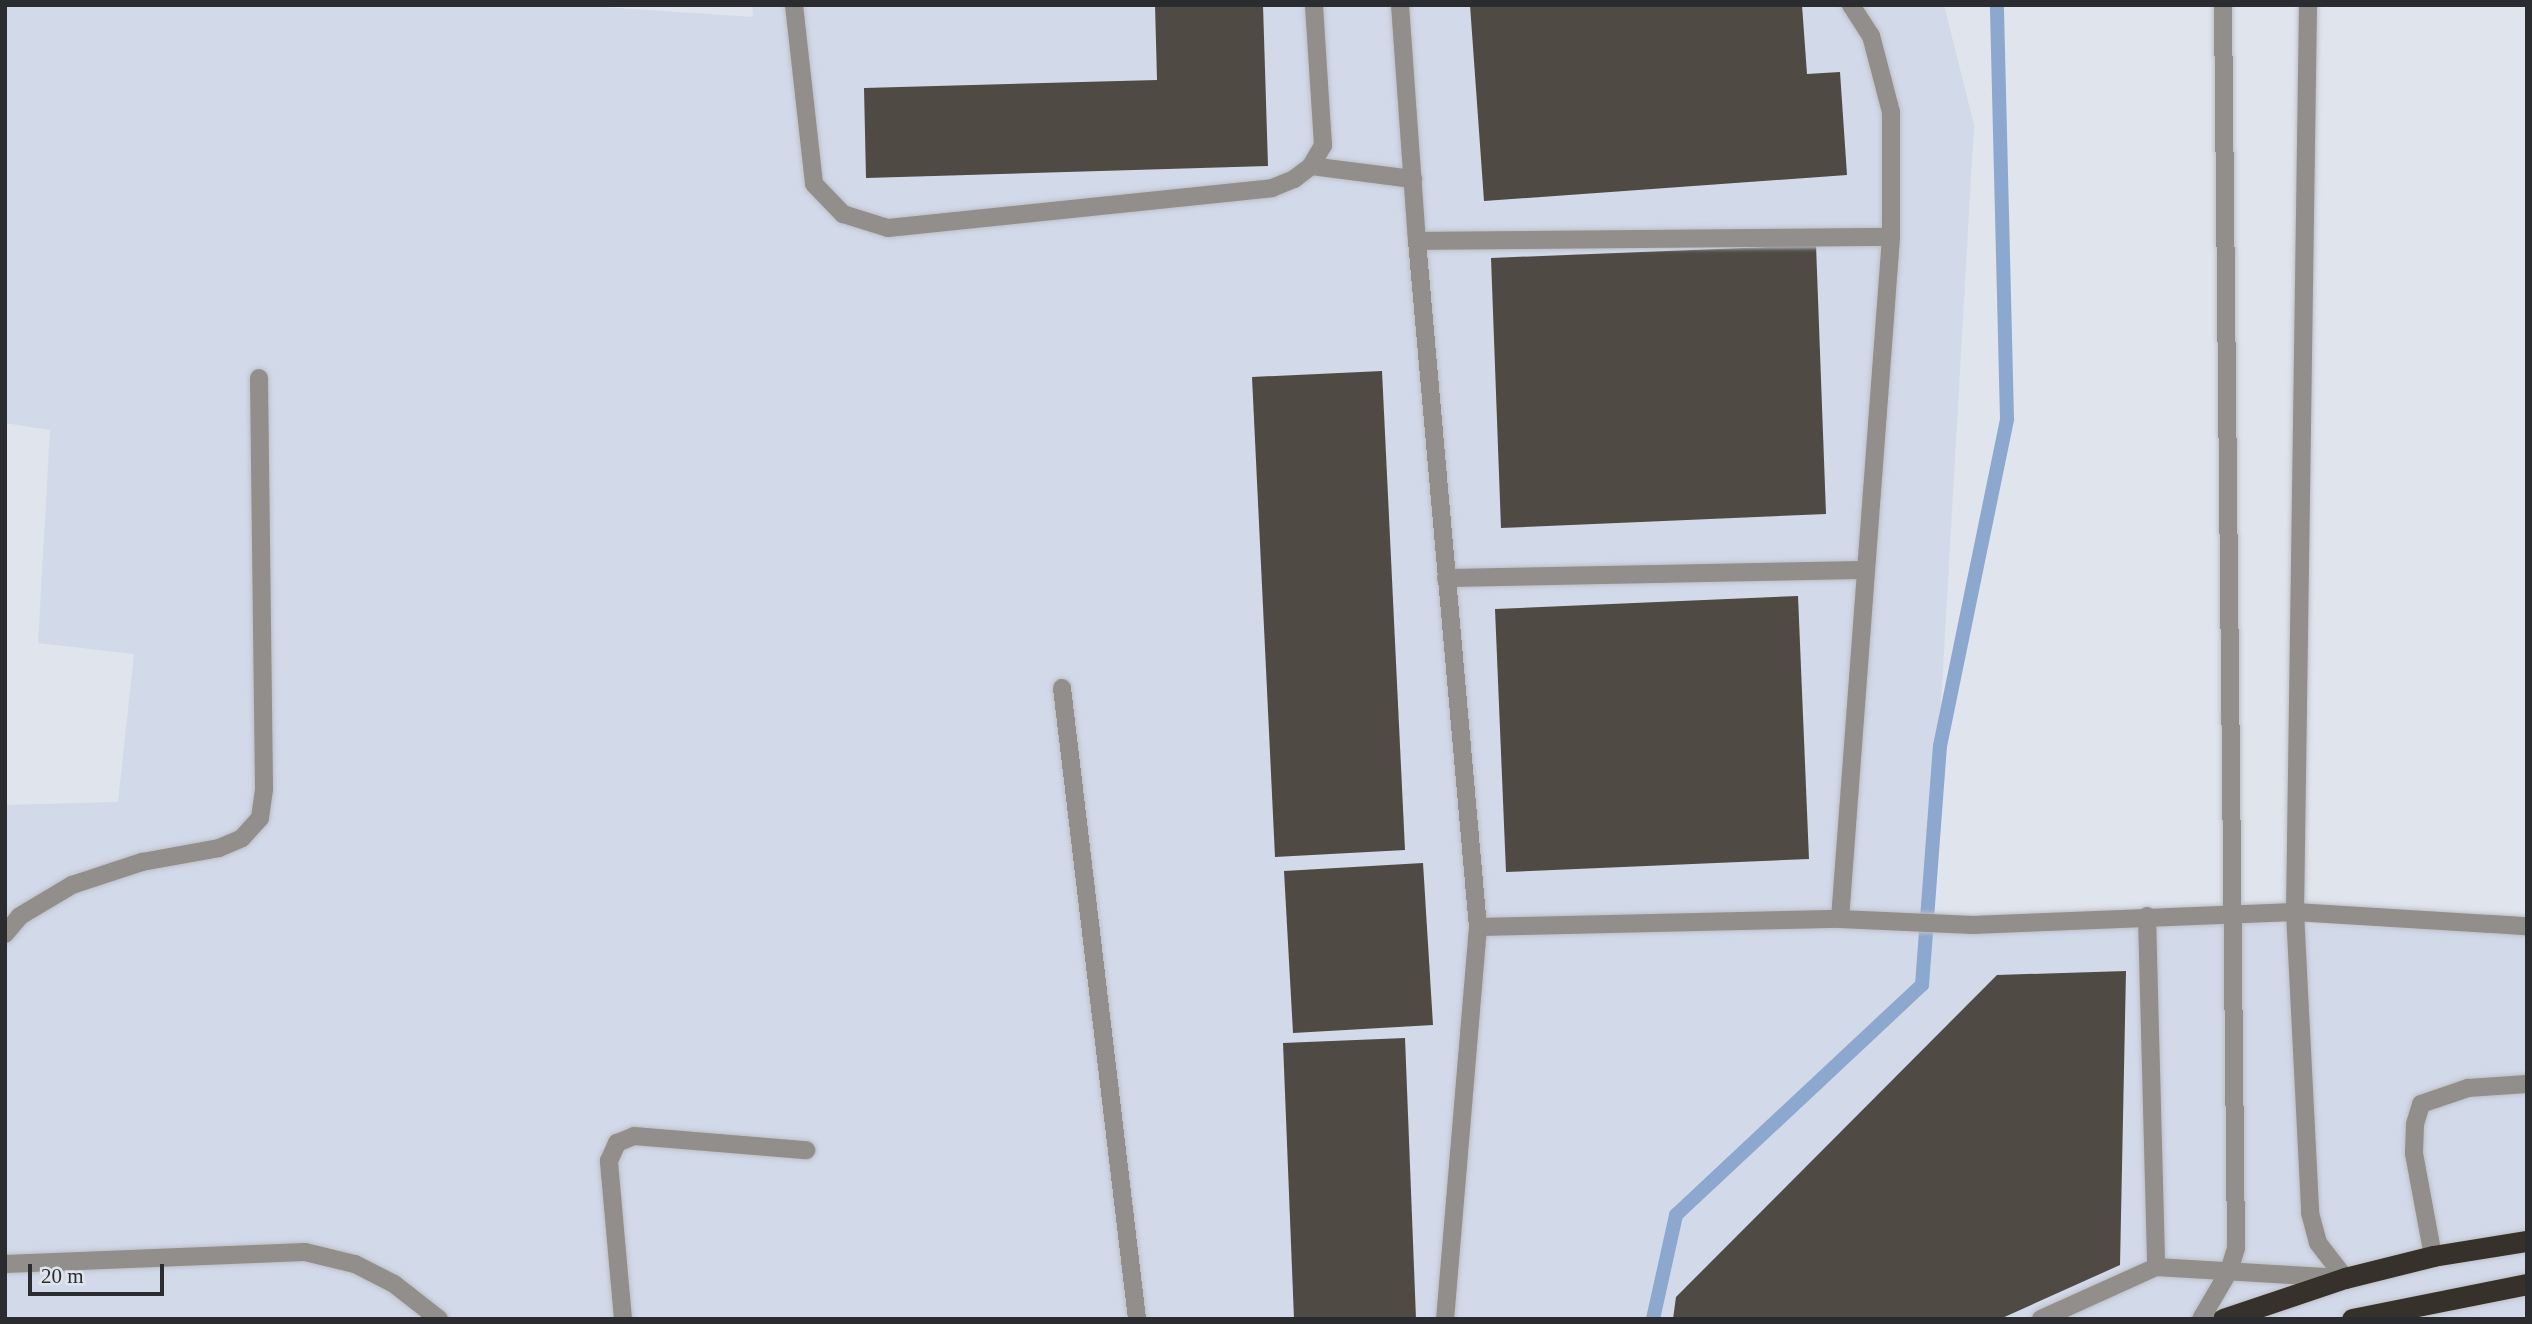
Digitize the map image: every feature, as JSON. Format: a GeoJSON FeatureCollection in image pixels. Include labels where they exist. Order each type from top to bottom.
{"type":"FeatureCollection","features":[{"type":"Feature","properties":{"kind":"highway"},"geometry":{"type":"LineString","coordinates":[[2223,1319],[2345,1278],[2433,1256],[2527,1241]]}},
{"type":"Feature","properties":{"kind":"highway"},"geometry":{"type":"LineString","coordinates":[[2352,1319],[2527,1284]]}},
{"type":"Feature","properties":{"kind":"street"},"geometry":{"type":"LineString","coordinates":[[794,5],[814,184],[843,214],[862,223],[888,228],[1272,188],[1311,166],[1323,145],[1314,5]]}},
{"type":"Feature","properties":{"kind":"street"},"geometry":{"type":"LineString","coordinates":[[1401,5],[1417,241],[1478,927],[1446,1319]]}},
{"type":"Feature","properties":{"kind":"street"},"geometry":{"type":"LineString","coordinates":[[1840,919],[1891,237],[1891,112],[1871,36],[1851,5]]}},
{"type":"Feature","properties":{"kind":"street"},"geometry":{"type":"LineString","coordinates":[[2201,1319],[2229,1271],[2236,1248],[2223,5]]}},
{"type":"Feature","properties":{"kind":"street"},"geometry":{"type":"LineString","coordinates":[[2308,5],[2295,912],[2310,1213],[2318,1243],[2345,1278]]}},
{"type":"Feature","properties":{"kind":"street"},"geometry":{"type":"LineString","coordinates":[[1311,166],[1413,179]]}},
{"type":"Feature","properties":{"kind":"street"},"geometry":{"type":"LineString","coordinates":[[1417,241],[1891,237]]}},
{"type":"Feature","properties":{"kind":"street"},"geometry":{"type":"LineString","coordinates":[[5,934],[20,916],[72,885],[142,862],[219,848],[242,838],[260,818],[264,788],[259,378]]}},
{"type":"Feature","properties":{"kind":"street"},"geometry":{"type":"LineString","coordinates":[[1447,578],[1864,570]]}},
{"type":"Feature","properties":{"kind":"street"},"geometry":{"type":"LineString","coordinates":[[1062,688],[1137,1319]]}},
{"type":"Feature","properties":{"kind":"street"},"geometry":{"type":"LineString","coordinates":[[1478,927],[1840,919],[1973,925],[2295,912],[2527,926]]}},
{"type":"Feature","properties":{"kind":"street"},"geometry":{"type":"LineString","coordinates":[[2147,916],[2156,1267]]}},
{"type":"Feature","properties":{"kind":"street"},"geometry":{"type":"LineString","coordinates":[[2433,1256],[2414,1153],[2415,1124],[2421,1104],[2468,1088],[2527,1084]]}},
{"type":"Feature","properties":{"kind":"street"},"geometry":{"type":"LineString","coordinates":[[623,1319],[609,1161],[617,1143],[634,1136],[806,1150]]}},
{"type":"Feature","properties":{"kind":"street"},"geometry":{"type":"LineString","coordinates":[[5,1264],[305,1252],[355,1264],[394,1284],[439,1319]]}},
{"type":"Feature","properties":{"kind":"street"},"geometry":{"type":"LineString","coordinates":[[2041,1319],[2156,1267],[2345,1278]]}},
{"type":"Feature","properties":{"kind":"shaded area"},"geometry":{"type":"Polygon","coordinates":[[[5,5],[573,5],[753,17],[752,5],[1944,5],[1974,125],[1929,914],[2527,932],[2527,1319],[5,1319],[5,805],[118,802],[134,654],[38,643],[50,430],[5,423],[5,5]]]}},
{"type":"Feature","properties":{"kind":"building"},"geometry":{"type":"Polygon","coordinates":[[[1155,5],[1263,5],[1268,166],[866,178],[864,88],[1157,80],[1155,5]]]}},
{"type":"Feature","properties":{"kind":"building"},"geometry":{"type":"Polygon","coordinates":[[[1470,5],[1802,5],[1807,74],[1840,72],[1847,175],[1484,201],[1470,5]]]}},
{"type":"Feature","properties":{"kind":"building"},"geometry":{"type":"Polygon","coordinates":[[[1816,245],[1826,514],[1501,528],[1491,258],[1816,245]]]}},
{"type":"Feature","properties":{"kind":"building"},"geometry":{"type":"Polygon","coordinates":[[[1382,371],[1405,850],[1275,857],[1252,377],[1382,371]]]}},
{"type":"Feature","properties":{"kind":"building"},"geometry":{"type":"Polygon","coordinates":[[[1798,596],[1809,859],[1506,872],[1495,609],[1798,596]]]}},
{"type":"Feature","properties":{"kind":"building"},"geometry":{"type":"Polygon","coordinates":[[[1423,863],[1433,1025],[1293,1033],[1284,871],[1423,863]]]}},
{"type":"Feature","properties":{"kind":"building"},"geometry":{"type":"Polygon","coordinates":[[[2126,971],[2120,1265],[2000,1319],[1673,1319],[1676,1297],[1997,975],[2126,971]]]}},
{"type":"Feature","properties":{"kind":"building"},"geometry":{"type":"Polygon","coordinates":[[[1405,1038],[1416,1319],[1294,1319],[1283,1043],[1405,1038]]]}},
{"type":"Feature","properties":{"kind":"waterway"},"geometry":{"type":"LineString","coordinates":[[1653,1319],[1676,1215],[1922,985],[1940,746],[2007,419],[1997,5]]}}]}
